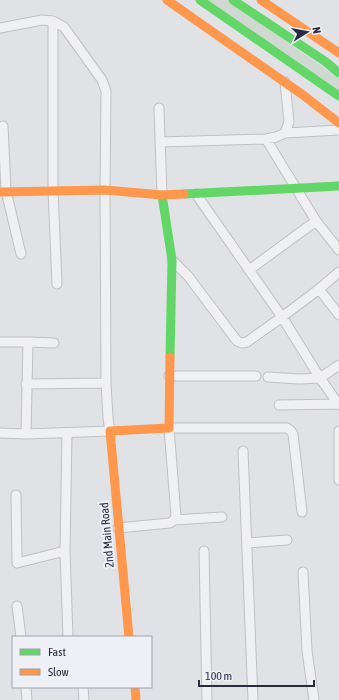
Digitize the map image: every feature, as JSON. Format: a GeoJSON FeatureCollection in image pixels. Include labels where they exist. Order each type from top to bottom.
{"type":"FeatureCollection","features":[{"type":"Feature","properties":{"kind":"main road"},"geometry":{"type":"LineString","coordinates":[[167,0],[285,82],[339,123]]}},
{"type":"Feature","properties":{"kind":"main road"},"geometry":{"type":"LineString","coordinates":[[233,0],[326,62],[339,73]]}},
{"type":"Feature","properties":{"kind":"main road"},"geometry":{"type":"LineString","coordinates":[[261,0],[339,53]]}},
{"type":"Feature","properties":{"kind":"main road"},"geometry":{"type":"LineString","coordinates":[[204,3],[339,96]]}},
{"type":"Feature","properties":{"kind":"main road"},"geometry":{"type":"LineString","coordinates":[[3,192],[105,190],[162,196],[339,186]]}},
{"type":"Feature","properties":{"kind":"main road"},"geometry":{"type":"LineString","coordinates":[[110,431],[169,428],[172,260],[162,196]]}},
{"type":"Feature","properties":{"kind":"main road","name":"2nd Main Road"},"geometry":{"type":"LineString","coordinates":[[110,431],[129,636]]}},
{"type":"Feature","properties":{"kind":"main road"},"geometry":{"type":"LineString","coordinates":[[135,688],[136,700]]}},
{"type":"Feature","properties":{"kind":"street"},"geometry":{"type":"LineString","coordinates":[[0,28],[42,20],[53,21],[64,27],[102,80],[106,91],[106,384],[110,431],[26,434],[0,433]]}},
{"type":"Feature","properties":{"kind":"street"},"geometry":{"type":"LineString","coordinates":[[53,21],[53,190],[57,284]]}},
{"type":"Feature","properties":{"kind":"street"},"geometry":{"type":"LineString","coordinates":[[285,82],[289,122],[285,133]]}},
{"type":"Feature","properties":{"kind":"street"},"geometry":{"type":"LineString","coordinates":[[159,108],[162,196]]}},
{"type":"Feature","properties":{"kind":"street"},"geometry":{"type":"LineString","coordinates":[[3,126],[3,192],[21,254]]}},
{"type":"Feature","properties":{"kind":"street"},"geometry":{"type":"LineString","coordinates":[[160,142],[266,139],[285,133],[339,130]]}},
{"type":"Feature","properties":{"kind":"street"},"geometry":{"type":"LineString","coordinates":[[266,139],[316,222],[339,250]]}},
{"type":"Feature","properties":{"kind":"street"},"geometry":{"type":"LineString","coordinates":[[196,194],[282,318],[338,404]]}},
{"type":"Feature","properties":{"kind":"street"},"geometry":{"type":"LineString","coordinates":[[249,270],[316,222]]}},
{"type":"Feature","properties":{"kind":"street"},"geometry":{"type":"LineString","coordinates":[[172,260],[188,276],[237,341],[242,343],[247,342],[282,318],[339,272]]}},
{"type":"Feature","properties":{"kind":"street"},"geometry":{"type":"LineString","coordinates":[[319,289],[339,315]]}},
{"type":"Feature","properties":{"kind":"street"},"geometry":{"type":"LineString","coordinates":[[0,342],[54,343]]}},
{"type":"Feature","properties":{"kind":"street"},"geometry":{"type":"LineString","coordinates":[[26,434],[28,342]]}},
{"type":"Feature","properties":{"kind":"street"},"geometry":{"type":"LineString","coordinates":[[268,377],[299,379],[320,378],[339,365]]}},
{"type":"Feature","properties":{"kind":"street"},"geometry":{"type":"LineString","coordinates":[[170,376],[256,376]]}},
{"type":"Feature","properties":{"kind":"street"},"geometry":{"type":"LineString","coordinates":[[26,384],[106,384]]}},
{"type":"Feature","properties":{"kind":"street"},"geometry":{"type":"LineString","coordinates":[[279,405],[338,404]]}},
{"type":"Feature","properties":{"kind":"street"},"geometry":{"type":"LineString","coordinates":[[174,520],[176,516],[169,428],[287,428],[293,434],[302,512]]}},
{"type":"Feature","properties":{"kind":"street"},"geometry":{"type":"LineString","coordinates":[[339,431],[339,480]]}},
{"type":"Feature","properties":{"kind":"street"},"geometry":{"type":"LineString","coordinates":[[67,433],[65,551],[68,636]]}},
{"type":"Feature","properties":{"kind":"street"},"geometry":{"type":"LineString","coordinates":[[242,451],[253,700]]}},
{"type":"Feature","properties":{"kind":"street"},"geometry":{"type":"LineString","coordinates":[[16,495],[17,563],[65,551]]}},
{"type":"Feature","properties":{"kind":"street"},"geometry":{"type":"LineString","coordinates":[[118,528],[170,523],[174,520],[222,517]]}},
{"type":"Feature","properties":{"kind":"street"},"geometry":{"type":"LineString","coordinates":[[247,543],[287,540]]}},
{"type":"Feature","properties":{"kind":"street"},"geometry":{"type":"LineString","coordinates":[[204,551],[207,700]]}},
{"type":"Feature","properties":{"kind":"street"},"geometry":{"type":"LineString","coordinates":[[303,572],[307,651],[314,700]]}},
{"type":"Feature","properties":{"kind":"street"},"geometry":{"type":"LineString","coordinates":[[17,606],[21,636]]}},
{"type":"Feature","properties":{"kind":"street"},"geometry":{"type":"LineString","coordinates":[[26,688],[27,700]]}},
{"type":"Feature","properties":{"kind":"street"},"geometry":{"type":"LineString","coordinates":[[83,688],[84,700]]}},
{"type":"Feature","properties":{"kind":"shaded area"},"geometry":{"type":"Polygon","coordinates":[[[207,0],[226,0],[339,78],[339,90],[207,0]]]}},
{"type":"Feature","properties":{"kind":"traffic: fast"},"geometry":{"type":"LineString","coordinates":[[200,0],[339,96]]}},
{"type":"Feature","properties":{"kind":"traffic: fast"},"geometry":{"type":"LineString","coordinates":[[233,0],[326,62],[339,73]]}},
{"type":"Feature","properties":{"kind":"traffic: fast"},"geometry":{"type":"LineString","coordinates":[[184,194],[339,186]]}},
{"type":"Feature","properties":{"kind":"traffic: fast"},"geometry":{"type":"LineString","coordinates":[[162,195],[172,260],[170,357]]}},
{"type":"Feature","properties":{"kind":"traffic: slow"},"geometry":{"type":"LineString","coordinates":[[167,0],[303,95],[339,123]]}},
{"type":"Feature","properties":{"kind":"traffic: slow"},"geometry":{"type":"LineString","coordinates":[[261,0],[339,53]]}},
{"type":"Feature","properties":{"kind":"traffic: slow"},"geometry":{"type":"LineString","coordinates":[[0,192],[105,190],[162,195],[184,194]]}},
{"type":"Feature","properties":{"kind":"traffic: slow"},"geometry":{"type":"LineString","coordinates":[[129,636],[110,431],[169,428],[170,357]]}},
{"type":"Feature","properties":{"kind":"traffic: slow"},"geometry":{"type":"LineString","coordinates":[[135,688],[136,700]]}}]}
